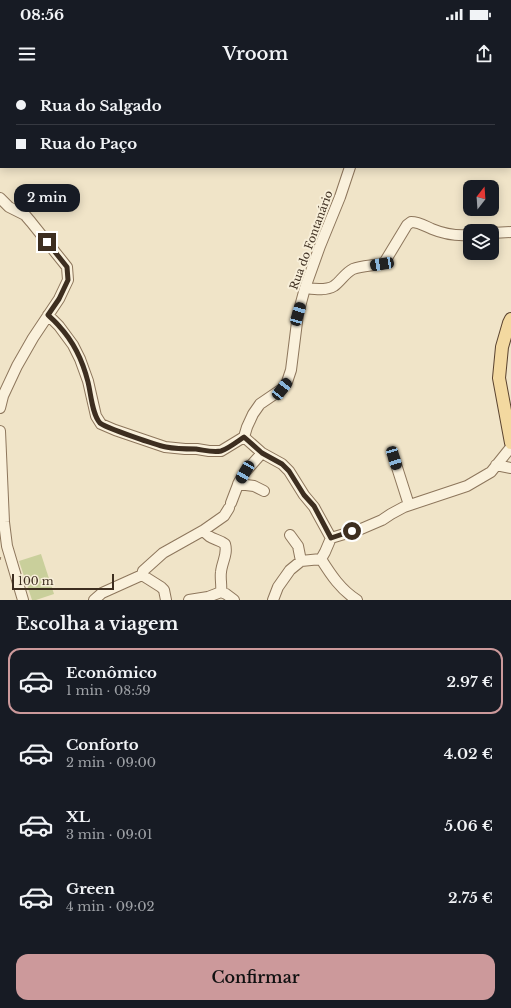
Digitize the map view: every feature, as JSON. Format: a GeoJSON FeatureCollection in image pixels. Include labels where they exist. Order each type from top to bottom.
{"type":"FeatureCollection","features":[{"type":"Feature","properties":{"kind":"main road"},"geometry":{"type":"LineString","coordinates":[[511,319],[502,347],[499,378],[511,443]]}},
{"type":"Feature","properties":{"kind":"street","name":"Rua do Fontanário"},"geometry":{"type":"LineString","coordinates":[[244,437],[253,414],[260,404],[282,389],[288,382],[298,314],[305,288],[350,168]]}},
{"type":"Feature","properties":{"kind":"street"},"geometry":{"type":"LineString","coordinates":[[0,198],[9,207],[25,215],[67,267],[68,280],[59,299],[17,366],[3,396],[0,408]]}},
{"type":"Feature","properties":{"kind":"street"},"geometry":{"type":"LineString","coordinates":[[305,288],[330,288],[345,274],[353,269],[384,263],[407,225],[411,222],[416,222],[444,233],[463,235]]}},
{"type":"Feature","properties":{"kind":"street"},"geometry":{"type":"LineString","coordinates":[[499,233],[511,232]]}},
{"type":"Feature","properties":{"kind":"street"},"geometry":{"type":"LineString","coordinates":[[48,315],[59,326],[72,344],[80,360],[88,381],[91,400],[96,416],[101,424],[165,447],[185,449],[221,451],[244,437],[262,453],[282,464],[289,471],[304,495],[314,506],[331,538]]}},
{"type":"Feature","properties":{"kind":"street"},"geometry":{"type":"LineString","coordinates":[[0,431],[4,522],[7,546],[23,600]]}},
{"type":"Feature","properties":{"kind":"street"},"geometry":{"type":"LineString","coordinates":[[321,559],[331,538],[382,520],[409,505],[467,486],[491,472],[511,447]]}},
{"type":"Feature","properties":{"kind":"street"},"geometry":{"type":"LineString","coordinates":[[94,600],[102,593],[142,575],[143,571],[163,553],[204,530],[224,516],[245,472],[262,453]]}},
{"type":"Feature","properties":{"kind":"street"},"geometry":{"type":"LineString","coordinates":[[394,458],[409,505]]}},
{"type":"Feature","properties":{"kind":"street"},"geometry":{"type":"LineString","coordinates":[[496,465],[511,468]]}},
{"type":"Feature","properties":{"kind":"street"},"geometry":{"type":"LineString","coordinates":[[238,484],[254,486],[264,490]]}},
{"type":"Feature","properties":{"kind":"street"},"geometry":{"type":"LineString","coordinates":[[204,530],[208,537],[221,541],[225,544],[226,553],[220,574],[222,586],[221,592]]}},
{"type":"Feature","properties":{"kind":"street"},"geometry":{"type":"LineString","coordinates":[[290,534],[298,546],[301,561]]}},
{"type":"Feature","properties":{"kind":"street"},"geometry":{"type":"LineString","coordinates":[[273,600],[278,586],[290,570],[301,561],[321,559]]}},
{"type":"Feature","properties":{"kind":"street"},"geometry":{"type":"LineString","coordinates":[[321,559],[347,597],[358,600]]}},
{"type":"Feature","properties":{"kind":"street"},"geometry":{"type":"LineString","coordinates":[[142,575],[164,590],[166,600]]}},
{"type":"Feature","properties":{"kind":"street"},"geometry":{"type":"LineString","coordinates":[[189,600],[208,597],[221,592],[234,600]]}},
{"type":"Feature","properties":{"kind":"green space"},"geometry":{"type":"Polygon","coordinates":[[[41,554],[54,594],[32,600],[19,561],[41,554]]]}},
{"type":"Feature","properties":{"kind":"route"},"geometry":{"type":"LineString","coordinates":[[47,242],[67,267],[68,280],[59,299],[48,315],[59,326],[72,344],[80,360],[88,381],[91,400],[96,416],[101,424],[165,447],[185,449],[221,451],[244,437],[262,453],[272,460],[282,464],[289,471],[304,495],[314,506],[331,538],[352,531]]}}]}
